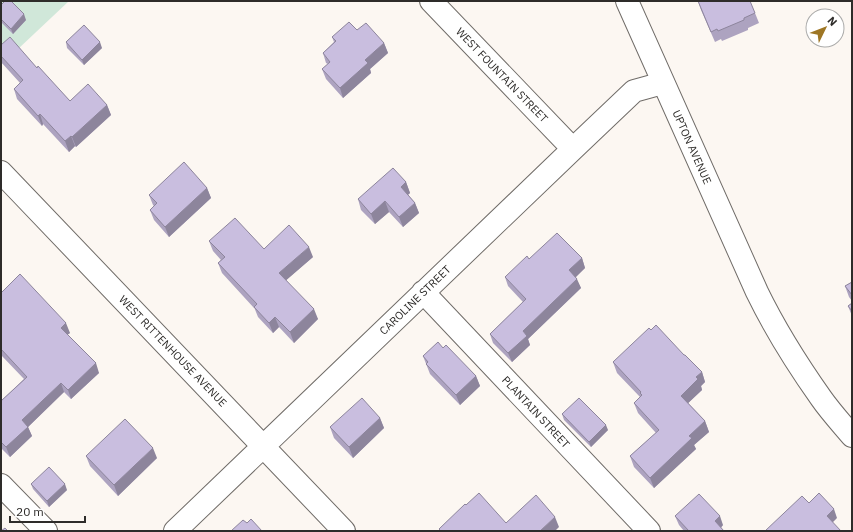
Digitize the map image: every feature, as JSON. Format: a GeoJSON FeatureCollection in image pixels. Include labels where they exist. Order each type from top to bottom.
{"type":"FeatureCollection","features":[{"type":"Feature","properties":{"kind":"street","name":"WEST FOUNTAIN STREET"},"geometry":{"type":"LineString","coordinates":[[431,1],[572,149]]}},
{"type":"Feature","properties":{"kind":"street","name":"UPTON AVENUE"},"geometry":{"type":"LineString","coordinates":[[627,1],[770,319],[821,398],[852,436]]}},
{"type":"Feature","properties":{"kind":"street","name":"CAROLINE STREET"},"geometry":{"type":"LineString","coordinates":[[174,531],[634,91],[663,83]]}},
{"type":"Feature","properties":{"kind":"street","name":"WEST RITTENHOUSE AVENUE"},"geometry":{"type":"LineString","coordinates":[[1,172],[344,531]]}},
{"type":"Feature","properties":{"kind":"street","name":"PLANTAIN STREET"},"geometry":{"type":"LineString","coordinates":[[423,292],[649,531]]}},
{"type":"Feature","properties":{"kind":"street"},"geometry":{"type":"LineString","coordinates":[[1,485],[46,531]]}},
{"type":"Feature","properties":{"kind":"green space"},"geometry":{"type":"Polygon","coordinates":[[[1,1],[69,1],[1,65],[1,1]]]}},
{"type":"Feature","properties":{"kind":"building"},"geometry":{"type":"Polygon","coordinates":[[[5,1],[11,1],[24,14],[11,29],[1,19],[1,5],[5,1]]]}},
{"type":"Feature","properties":{"kind":"building"},"geometry":{"type":"Polygon","coordinates":[[[698,1],[750,1],[755,13],[744,18],[744,20],[718,31],[717,29],[711,32],[698,1]]]}},
{"type":"Feature","properties":{"kind":"building"},"geometry":{"type":"Polygon","coordinates":[[[349,22],[357,30],[366,23],[384,43],[365,60],[368,63],[340,88],[322,69],[330,62],[323,53],[336,41],[332,37],[349,22]]]}},
{"type":"Feature","properties":{"kind":"building"},"geometry":{"type":"Polygon","coordinates":[[[84,25],[100,42],[82,60],[66,42],[84,25]]]}},
{"type":"Feature","properties":{"kind":"building"},"geometry":{"type":"Polygon","coordinates":[[[10,37],[37,68],[38,66],[70,101],[88,84],[107,105],[72,137],[71,136],[65,141],[40,114],[38,116],[14,89],[23,80],[1,56],[1,45],[10,37]]]}},
{"type":"Feature","properties":{"kind":"building"},"geometry":{"type":"Polygon","coordinates":[[[184,162],[207,188],[165,227],[150,210],[157,203],[149,195],[184,162]]]}},
{"type":"Feature","properties":{"kind":"building"},"geometry":{"type":"Polygon","coordinates":[[[393,168],[406,182],[401,187],[415,203],[399,217],[385,201],[371,214],[358,199],[393,168]]]}},
{"type":"Feature","properties":{"kind":"building"},"geometry":{"type":"Polygon","coordinates":[[[235,218],[264,249],[289,225],[309,247],[279,273],[314,309],[290,332],[275,317],[269,323],[254,307],[257,304],[218,263],[225,257],[209,241],[235,218]]]}},
{"type":"Feature","properties":{"kind":"building"},"geometry":{"type":"Polygon","coordinates":[[[557,233],[582,258],[569,270],[577,279],[523,331],[527,336],[508,353],[490,334],[526,299],[505,277],[527,256],[529,259],[557,233]]]}},
{"type":"Feature","properties":{"kind":"building"},"geometry":{"type":"Polygon","coordinates":[[[20,274],[66,323],[61,328],[96,363],[68,390],[61,383],[22,420],[28,427],[6,447],[1,442],[1,401],[27,377],[1,349],[1,293],[20,274]]]}},
{"type":"Feature","properties":{"kind":"building"},"geometry":{"type":"Polygon","coordinates":[[[852,282],[852,295],[845,286],[852,282]]]}},
{"type":"Feature","properties":{"kind":"building"},"geometry":{"type":"Polygon","coordinates":[[[852,303],[852,311],[848,306],[852,303]]]}},
{"type":"Feature","properties":{"kind":"building"},"geometry":{"type":"Polygon","coordinates":[[[656,325],[702,372],[696,377],[698,379],[681,396],[705,421],[689,436],[692,438],[650,478],[630,456],[659,430],[634,403],[642,395],[640,393],[641,392],[613,362],[649,328],[651,330],[656,325]]]}},
{"type":"Feature","properties":{"kind":"building"},"geometry":{"type":"Polygon","coordinates":[[[438,342],[443,348],[446,345],[476,376],[456,395],[426,364],[428,362],[423,356],[438,342]]]}},
{"type":"Feature","properties":{"kind":"building"},"geometry":{"type":"Polygon","coordinates":[[[362,398],[380,418],[349,447],[330,427],[362,398]]]}},
{"type":"Feature","properties":{"kind":"building"},"geometry":{"type":"Polygon","coordinates":[[[579,398],[606,425],[589,442],[562,414],[579,398]]]}},
{"type":"Feature","properties":{"kind":"building"},"geometry":{"type":"Polygon","coordinates":[[[125,419],[153,448],[114,485],[86,456],[125,419]]]}},
{"type":"Feature","properties":{"kind":"building"},"geometry":{"type":"Polygon","coordinates":[[[49,467],[65,484],[47,501],[31,484],[49,467]]]}},
{"type":"Feature","properties":{"kind":"building"},"geometry":{"type":"Polygon","coordinates":[[[479,493],[506,523],[536,495],[555,517],[540,531],[439,531],[439,529],[465,504],[466,505],[479,493]]]}},
{"type":"Feature","properties":{"kind":"building"},"geometry":{"type":"Polygon","coordinates":[[[819,493],[834,509],[827,516],[841,531],[765,531],[802,496],[809,503],[819,493]]]}},
{"type":"Feature","properties":{"kind":"building"},"geometry":{"type":"Polygon","coordinates":[[[699,494],[720,516],[715,521],[724,531],[689,531],[675,516],[699,494]]]}},
{"type":"Feature","properties":{"kind":"building"},"geometry":{"type":"Polygon","coordinates":[[[251,519],[262,531],[231,531],[243,520],[247,523],[251,519]]]}},
{"type":"Feature","properties":{"kind":"building"},"geometry":{"type":"Polygon","coordinates":[[[5,528],[8,531],[1,531],[5,528]]]}}]}
